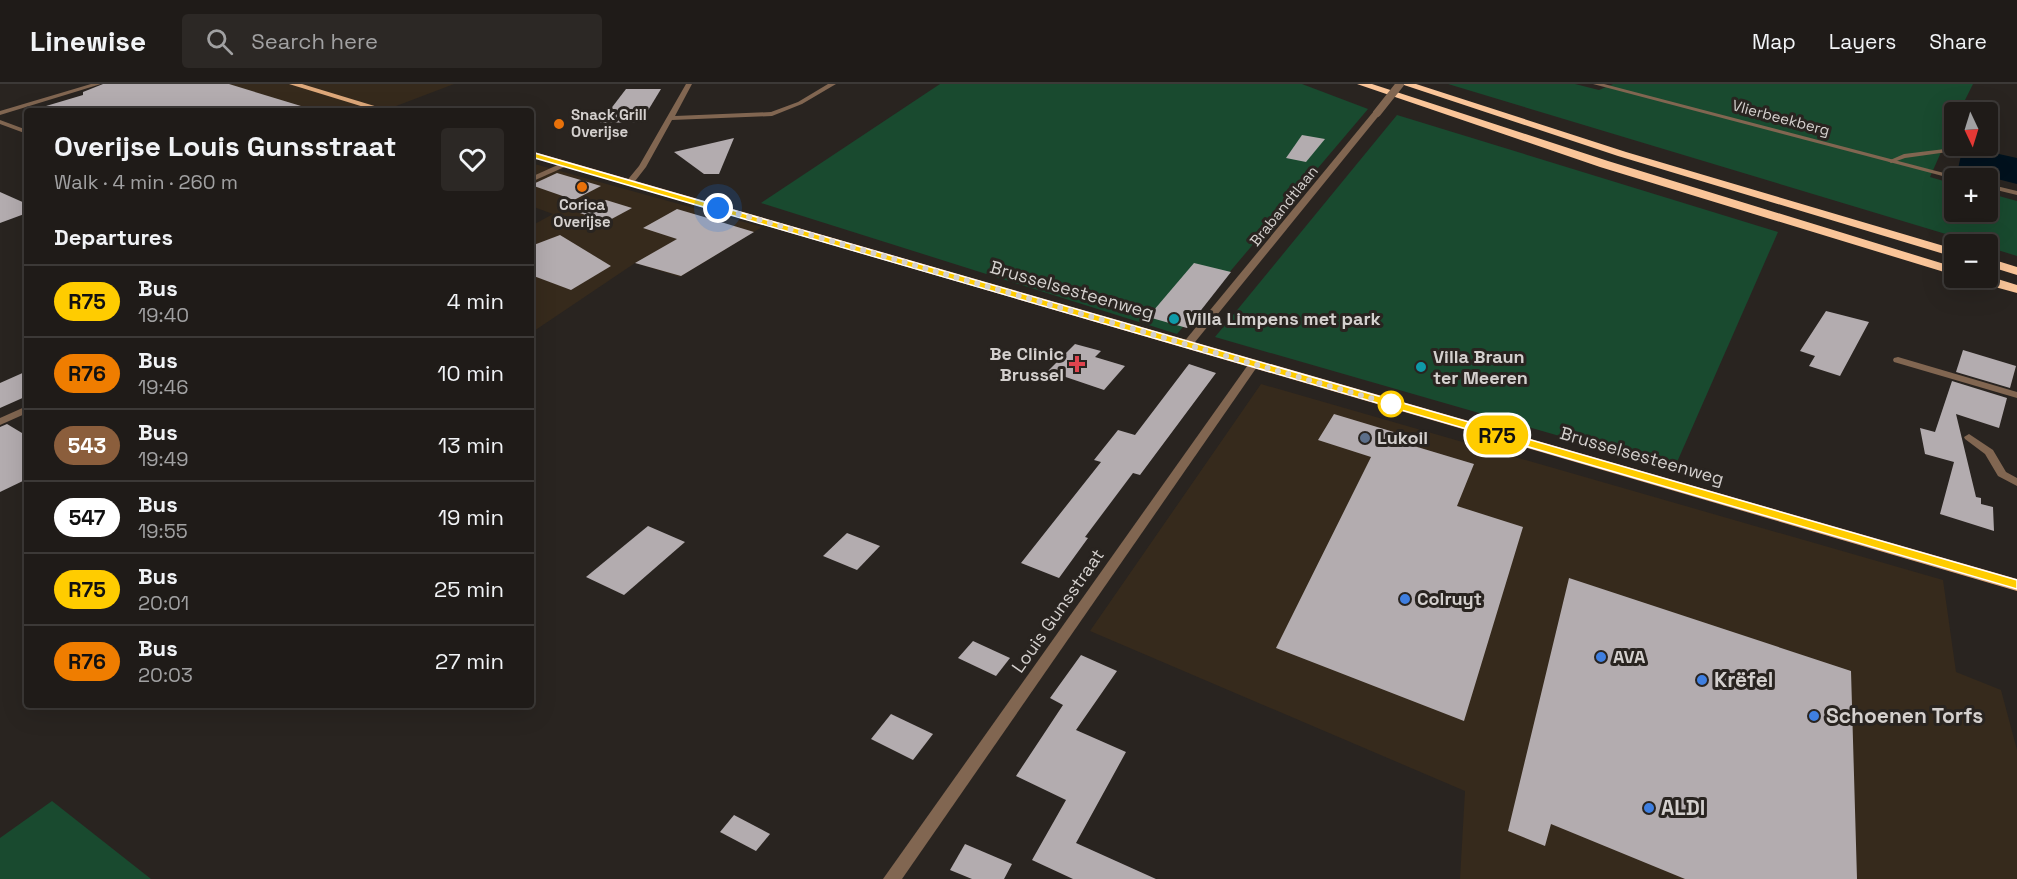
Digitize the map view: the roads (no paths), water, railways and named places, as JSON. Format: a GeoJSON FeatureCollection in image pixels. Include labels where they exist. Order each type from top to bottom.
{"type":"FeatureCollection","features":[{"type":"Feature","properties":{"kind":"highway"},"geometry":{"type":"LineString","coordinates":[[1362,84],[1593,160],[1944,268]]}},
{"type":"Feature","properties":{"kind":"highway"},"geometry":{"type":"LineString","coordinates":[[1406,84],[1622,154],[1944,250]]}},
{"type":"Feature","properties":{"kind":"highway"},"geometry":{"type":"LineString","coordinates":[[1998,265],[2017,271]]}},
{"type":"Feature","properties":{"kind":"highway"},"geometry":{"type":"LineString","coordinates":[[1998,284],[2017,289]]}},
{"type":"Feature","properties":{"kind":"main road"},"geometry":{"type":"LineString","coordinates":[[293,84],[377,108]]}},
{"type":"Feature","properties":{"kind":"main road","name":"Brusselsesteenweg"},"geometry":{"type":"LineString","coordinates":[[534,155],[2017,585]]}},
{"type":"Feature","properties":{"kind":"street"},"geometry":{"type":"LineString","coordinates":[[0,112],[98,84]]}},
{"type":"Feature","properties":{"kind":"street"},"geometry":{"type":"LineString","coordinates":[[629,183],[642,167],[672,118],[689,84]]}},
{"type":"Feature","properties":{"kind":"street"},"geometry":{"type":"LineString","coordinates":[[672,118],[772,114],[800,103],[834,84]]}},
{"type":"Feature","properties":{"kind":"street","name":"Brabandtlaan"},"geometry":{"type":"LineString","coordinates":[[1188,345],[1400,84]]}},
{"type":"Feature","properties":{"kind":"street","name":"Vlierbeekberg"},"geometry":{"type":"LineString","coordinates":[[1598,84],[1944,174]]}},
{"type":"Feature","properties":{"kind":"street"},"geometry":{"type":"LineString","coordinates":[[534,179],[565,165]]}},
{"type":"Feature","properties":{"kind":"street"},"geometry":{"type":"LineString","coordinates":[[1998,188],[2017,193]]}},
{"type":"Feature","properties":{"kind":"street"},"geometry":{"type":"LineString","coordinates":[[1898,360],[2017,395]]}},
{"type":"Feature","properties":{"kind":"street","name":"Louis Gunsstraat"},"geometry":{"type":"LineString","coordinates":[[892,879],[1254,364]]}},
{"type":"Feature","properties":{"kind":"street"},"geometry":{"type":"LineString","coordinates":[[0,422],[24,410]]}},
{"type":"Feature","properties":{"kind":"lane"},"geometry":{"type":"LineString","coordinates":[[0,122],[24,131]]}},
{"type":"Feature","properties":{"kind":"lane"},"geometry":{"type":"LineString","coordinates":[[1891,161],[1905,156],[1944,151]]}},
{"type":"Feature","properties":{"kind":"lane"},"geometry":{"type":"LineString","coordinates":[[1970,437],[1989,452],[2002,474],[2017,483]]}},
{"type":"Feature","properties":{"kind":"water"},"geometry":{"type":"Polygon","coordinates":[[[1998,154],[2017,158],[2017,184],[1998,179],[1998,168],[1958,168],[1961,156],[1998,156],[1998,154]]]}},
{"type":"Feature","properties":{"kind":"place","name":"Snack Grill Overijse"},"geometry":{"type":"Point","coordinates":[559,124]}},
{"type":"Feature","properties":{"kind":"place","name":"Corica Overijse"},"geometry":{"type":"Point","coordinates":[582,187]}},
{"type":"Feature","properties":{"kind":"place","name":"Villa Limpens met park"},"geometry":{"type":"Point","coordinates":[1174,319]}},
{"type":"Feature","properties":{"kind":"place","name":"Be Clinic Brussel"},"geometry":{"type":"Point","coordinates":[1077,364]}},
{"type":"Feature","properties":{"kind":"place","name":"Villa Braun ter Meeren"},"geometry":{"type":"Point","coordinates":[1421,367]}},
{"type":"Feature","properties":{"kind":"place","name":"Lukoil"},"geometry":{"type":"Point","coordinates":[1365,438]}},
{"type":"Feature","properties":{"kind":"place","name":"Colruyt"},"geometry":{"type":"Point","coordinates":[1405,599]}},
{"type":"Feature","properties":{"kind":"place","name":"AVA"},"geometry":{"type":"Point","coordinates":[1601,657]}},
{"type":"Feature","properties":{"kind":"place","name":"Krëfel"},"geometry":{"type":"Point","coordinates":[1702,680]}},
{"type":"Feature","properties":{"kind":"place","name":"Schoenen Torfs"},"geometry":{"type":"Point","coordinates":[1814,716]}},
{"type":"Feature","properties":{"kind":"place","name":"ALDI"},"geometry":{"type":"Point","coordinates":[1649,808]}}]}
